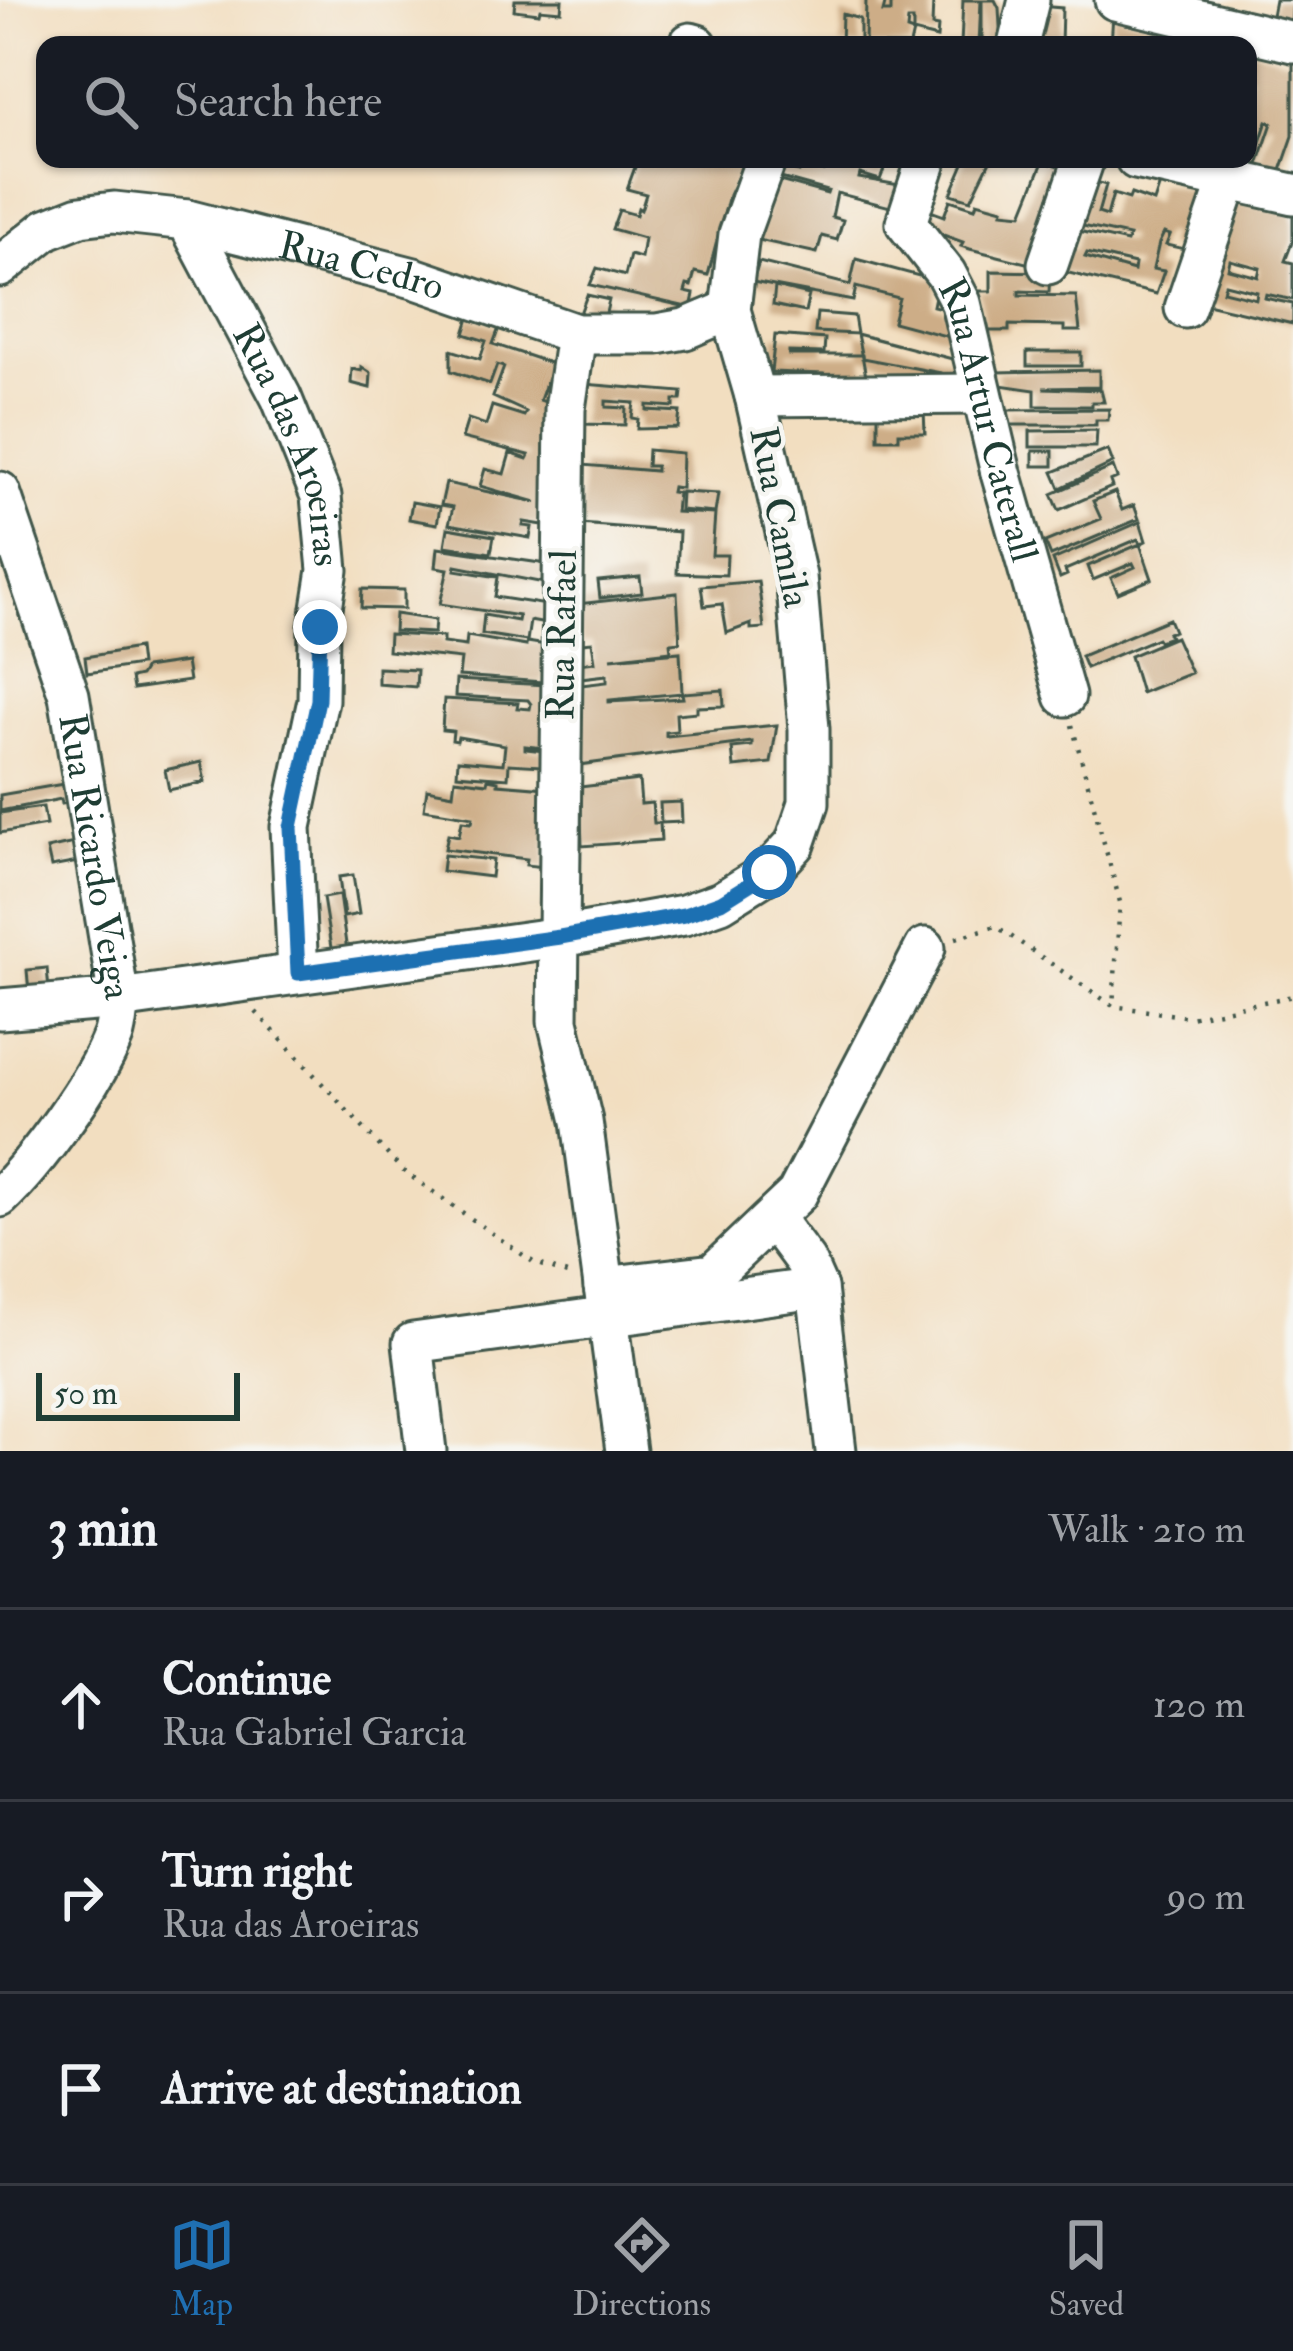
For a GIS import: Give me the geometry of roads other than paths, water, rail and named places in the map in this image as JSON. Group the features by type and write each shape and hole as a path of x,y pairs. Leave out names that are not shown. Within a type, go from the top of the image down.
{"street":[{"path":"1020,36 1029,0"},
{"path":"1115,0 1293,43"},
{"name":"Rua Camila","path":"560,937 684,915 721,902 769,872 795,844 809,803 809,729 796,576 755,395 730,310 739,234 763,168"},
{"name":"Rua Artur Caterall","path":"924,168 906,223 954,286 1030,584 1065,696"},
{"path":"1048,264 1081,168"},
{"path":"1178,168 1293,194"},
{"path":"1185,308 1229,179"},
{"name":"Rua Cedro","path":"0,267 47,230 80,216 114,212 187,220 414,278 576,334 658,334 685,329 730,310"},
{"name":"Rua das Aroeiras","path":"187,220 281,397 321,496 328,570 320,627 318,700 291,827 298,973"},
{"name":"Rua Rafael","path":"576,334 565,409 558,1021 582,1120 626,1451"},
{"path":"755,395 981,394"},
{"name":"Rua Ricardo Veiga","path":"0,492 69,694 119,999 114,1035 91,1075 35,1159 0,1197"},
{"path":"0,1009 119,999 560,937"},
{"path":"426,1451 413,1343 713,1274 797,1194 925,948"},
{"path":"773,1217 818,1288 836,1451"},
{"path":"666,1309 694,1276"},
{"path":"606,1302 666,1309 818,1288"}]}
